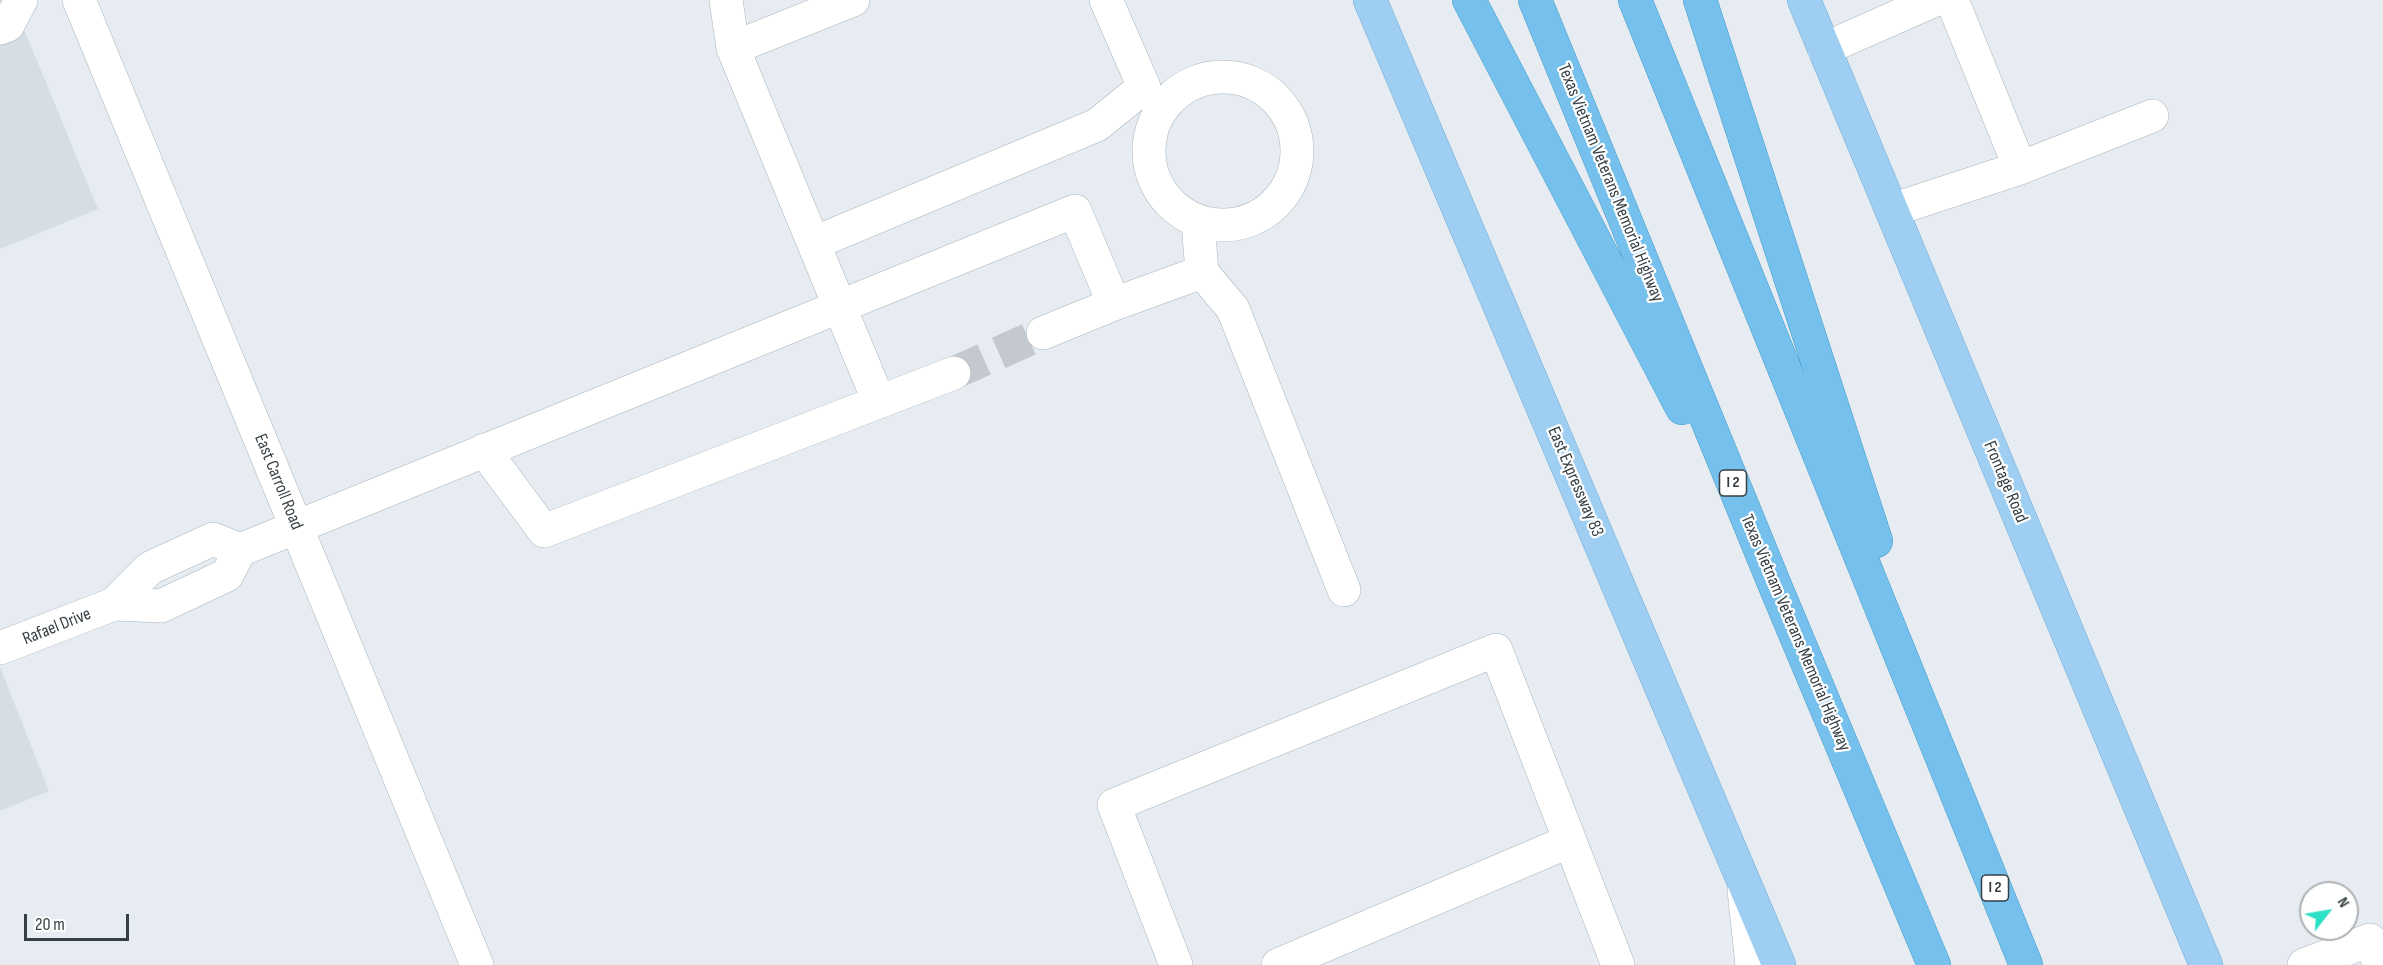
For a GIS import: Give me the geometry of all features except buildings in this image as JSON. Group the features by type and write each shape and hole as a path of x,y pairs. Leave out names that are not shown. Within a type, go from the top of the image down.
{"highway":[{"path":"1469,0 1776,588"},
{"name":"Texas Vietnam Veterans Memorial Highway","path":"1535,0 1776,588 1934,965"},
{"name":"I 2","path":"1635,0 2026,965"},
{"path":"1700,0 1964,810"}],"main road":[{"name":"East Expressway 83","path":"1370,0 1742,873 1779,965"},
{"name":"Frontage Road","path":"1804,0 2206,965"}],"street":[{"path":"0,28 8,25 21,0"},
{"name":"East Carroll Road","path":"79,0 477,965"},
{"path":"726,0 733,48 879,402"},
{"path":"814,243 1097,125 1155,96 1209,78 1233,77 1256,85 1276,99 1290,119 1297,143 1296,168 1286,191 1270,210 1248,222 1223,226 1198,222 1177,210 1161,192 1151,170 1149,145 1154,122 1155,96 1106,0"},
{"path":"1824,49 1935,0"},
{"path":"1952,0 2020,168"},
{"path":"733,48 842,2"},
{"path":"1892,210 2020,168 2152,116"},
{"path":"240,550 1075,211 1114,304"},
{"path":"1198,222 1202,272 1233,309 1344,590"},
{"path":"1042,333 1202,272"},
{"path":"484,450 543,531 954,374"},
{"name":"Rafael Drive","path":"0,648 114,604 161,606 227,575 240,550 213,539 189,549 150,568 114,604"},
{"path":"189,549 205,585"},
{"path":"1176,965 1114,806 1496,650 1618,965"},
{"path":"1284,964 1570,841"},
{"path":"1742,873 1752,965"},
{"path":"2304,965 2370,940 2380,965"}],"shaded area":[{"path":"0,0 12,0 98,209 0,249"},
{"path":"0,667 49,791 0,811"}],"tunnel":[{"path":"954,373 1043,333"}]}
